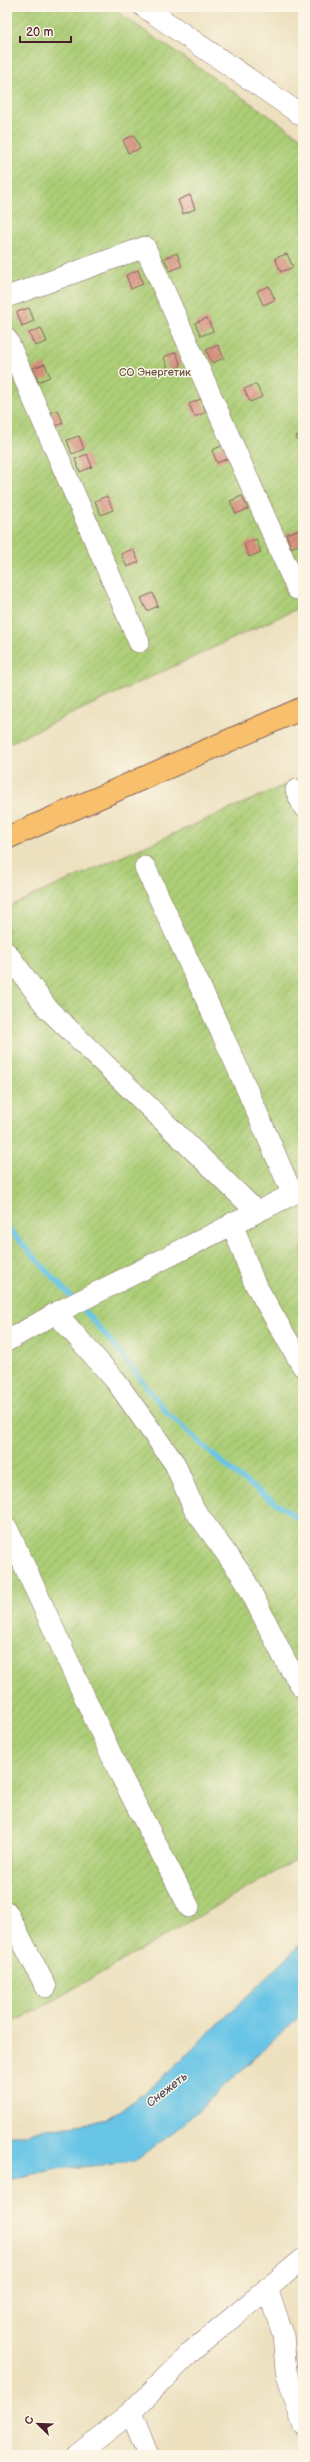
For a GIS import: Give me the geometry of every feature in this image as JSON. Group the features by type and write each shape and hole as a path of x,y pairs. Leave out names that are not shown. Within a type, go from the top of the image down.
{"main road":[{"path":"7,838 303,708"}],"street":[{"path":"144,7 303,116"},
{"path":"7,297 145,247 297,589"},
{"path":"7,339 139,642"},
{"path":"7,1341 56,1313 297,1191 235,1062 145,867"},
{"path":"7,952 48,1009 256,1211"},
{"path":"232,1223 254,1282 303,1367"},
{"path":"56,1313 116,1380 175,1464 194,1509 244,1578 286,1662 303,1688"},
{"path":"7,1528 121,1776 189,1907"},
{"path":"7,1912 46,1987"},
{"path":"77,2455 131,2412 192,2351 303,2259"},
{"path":"267,2288 283,2334 286,2371 303,2425"},
{"path":"131,2412 148,2455"}],"green space":[{"name":"СО Энергетик","path":"7,7 110,7 303,139 303,606 7,744"},
{"path":"303,777 303,1856 25,2017 7,2023 7,907"}],"water":[{"name":"Снежеть","path":"303,1942 303,2013 182,2125 134,2162 57,2169 7,2180 7,2135 27,2135 42,2130 90,2123 106,2119 134,2101 171,2070"}],"building":[{"path":"134,135 140,149 128,153 123,140"},
{"path":"190,195 195,209 183,214 178,200"},
{"path":"177,253 182,266 170,271 164,258"},
{"path":"287,254 293,267 281,272 275,258"},
{"path":"138,270 143,284 131,289 126,275"},
{"path":"269,286 275,300 263,305 257,291"},
{"path":"29,308 34,321 22,326 17,312"},
{"path":"207,318 213,331 201,336 195,323"},
{"path":"41,328 47,342 35,346 29,333"},
{"path":"218,345 224,358 212,363 206,350"},
{"path":"176,352 181,366 169,371 164,357"},
{"path":"45,364 50,377 38,382 33,368"},
{"path":"256,384 262,397 250,402 244,389"},
{"path":"201,399 206,412 195,417 189,404"},
{"path":"58,410 63,423 52,428 46,415"},
{"path":"303,433 303,449 301,449 296,436"},
{"path":"79,436 84,449 72,454 67,440"},
{"path":"224,445 229,458 217,463 212,450"},
{"path":"87,454 92,467 80,472 75,459"},
{"path":"107,496 113,510 101,515 95,501"},
{"path":"242,496 248,509 236,514 230,501"},
{"path":"298,530 303,543 291,548 286,534"},
{"path":"256,539 261,552 249,557 244,544"},
{"path":"133,549 139,562 127,567 121,554"},
{"path":"153,593 158,606 147,611 141,598"}],"waterway":[{"path":"7,1227 74,1300"},
{"path":"81,1307 110,1340 168,1414 240,1478 303,1522"}]}
